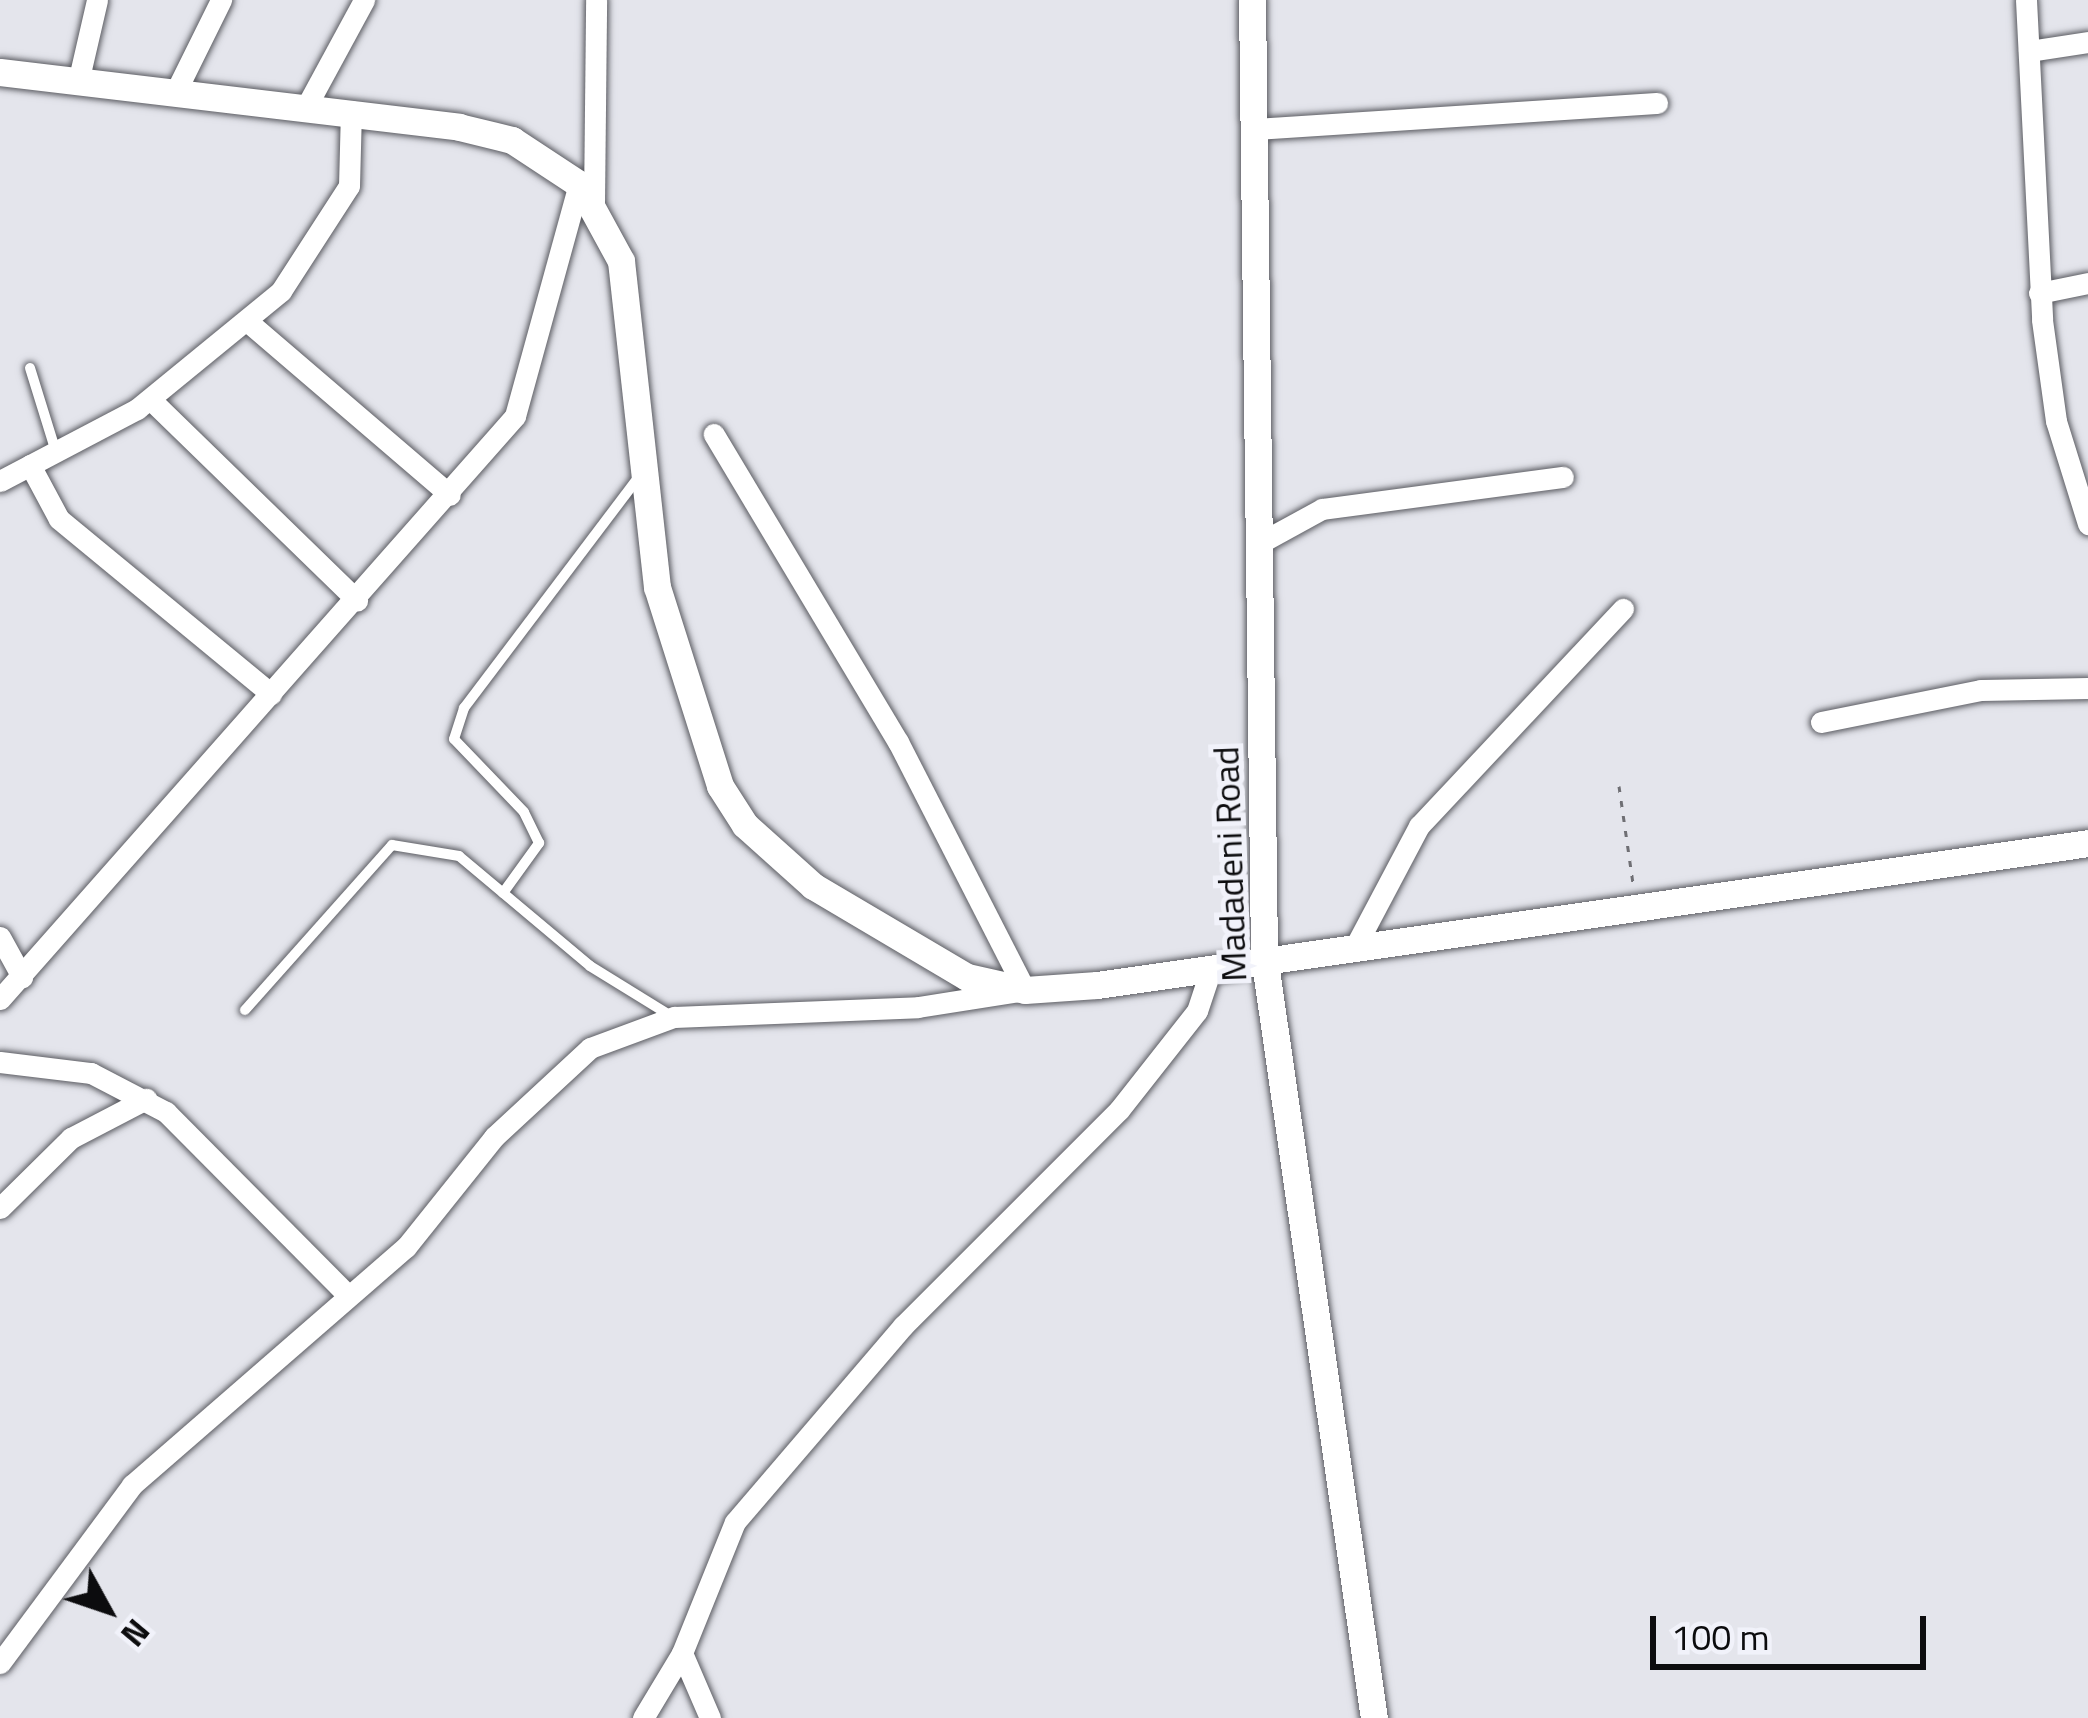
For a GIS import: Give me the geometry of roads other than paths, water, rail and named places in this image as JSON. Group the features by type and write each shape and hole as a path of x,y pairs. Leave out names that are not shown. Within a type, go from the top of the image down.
{"street":[{"path":"79,78 97,0"},
{"path":"176,91 221,0"},
{"path":"306,107 364,0"},
{"path":"0,999 450,495 514,416 586,194 596,0"},
{"name":"Madadeni Road","path":"1252,0 1264,956 1374,1718"},
{"path":"2026,0 2039,293 2056,421 2088,524"},
{"path":"2029,51 2088,42"},
{"path":"0,72 351,111 512,140 586,194 621,261 670,638 720,787 745,825 813,886 967,977 1025,989"},
{"path":"1254,129 1657,103"},
{"path":"0,481 150,399 247,321 340,208 351,111"},
{"path":"2039,293 2088,283"},
{"path":"247,321 450,495"},
{"path":"150,399 357,600"},
{"path":"714,434 898,742 1025,989"},
{"path":"30,466 59,519 271,694"},
{"path":"1258,544 1322,509 1563,477"},
{"path":"1356,945 1419,826 1623,609"},
{"path":"1821,722 1981,690 2088,688"},
{"path":"0,1663 132,1486 429,1224 551,1076 590,1048 674,1017 918,1007 2088,843"},
{"path":"0,937 22,977"},
{"path":"643,1718 682,1653 718,1549 762,1486 903,1326 1119,1110 1198,1011 1212,966"},
{"path":"0,1062 91,1073 146,1099 347,1294"},
{"path":"0,1208 71,1138 146,1099"},
{"path":"682,1653 710,1718"}],"lane":[{"path":"30,368 56,452"},
{"path":"503,893 539,843 524,812 454,739 464,708 646,468"},
{"path":"245,1010 392,845 459,856 590,966 674,1017"}]}
